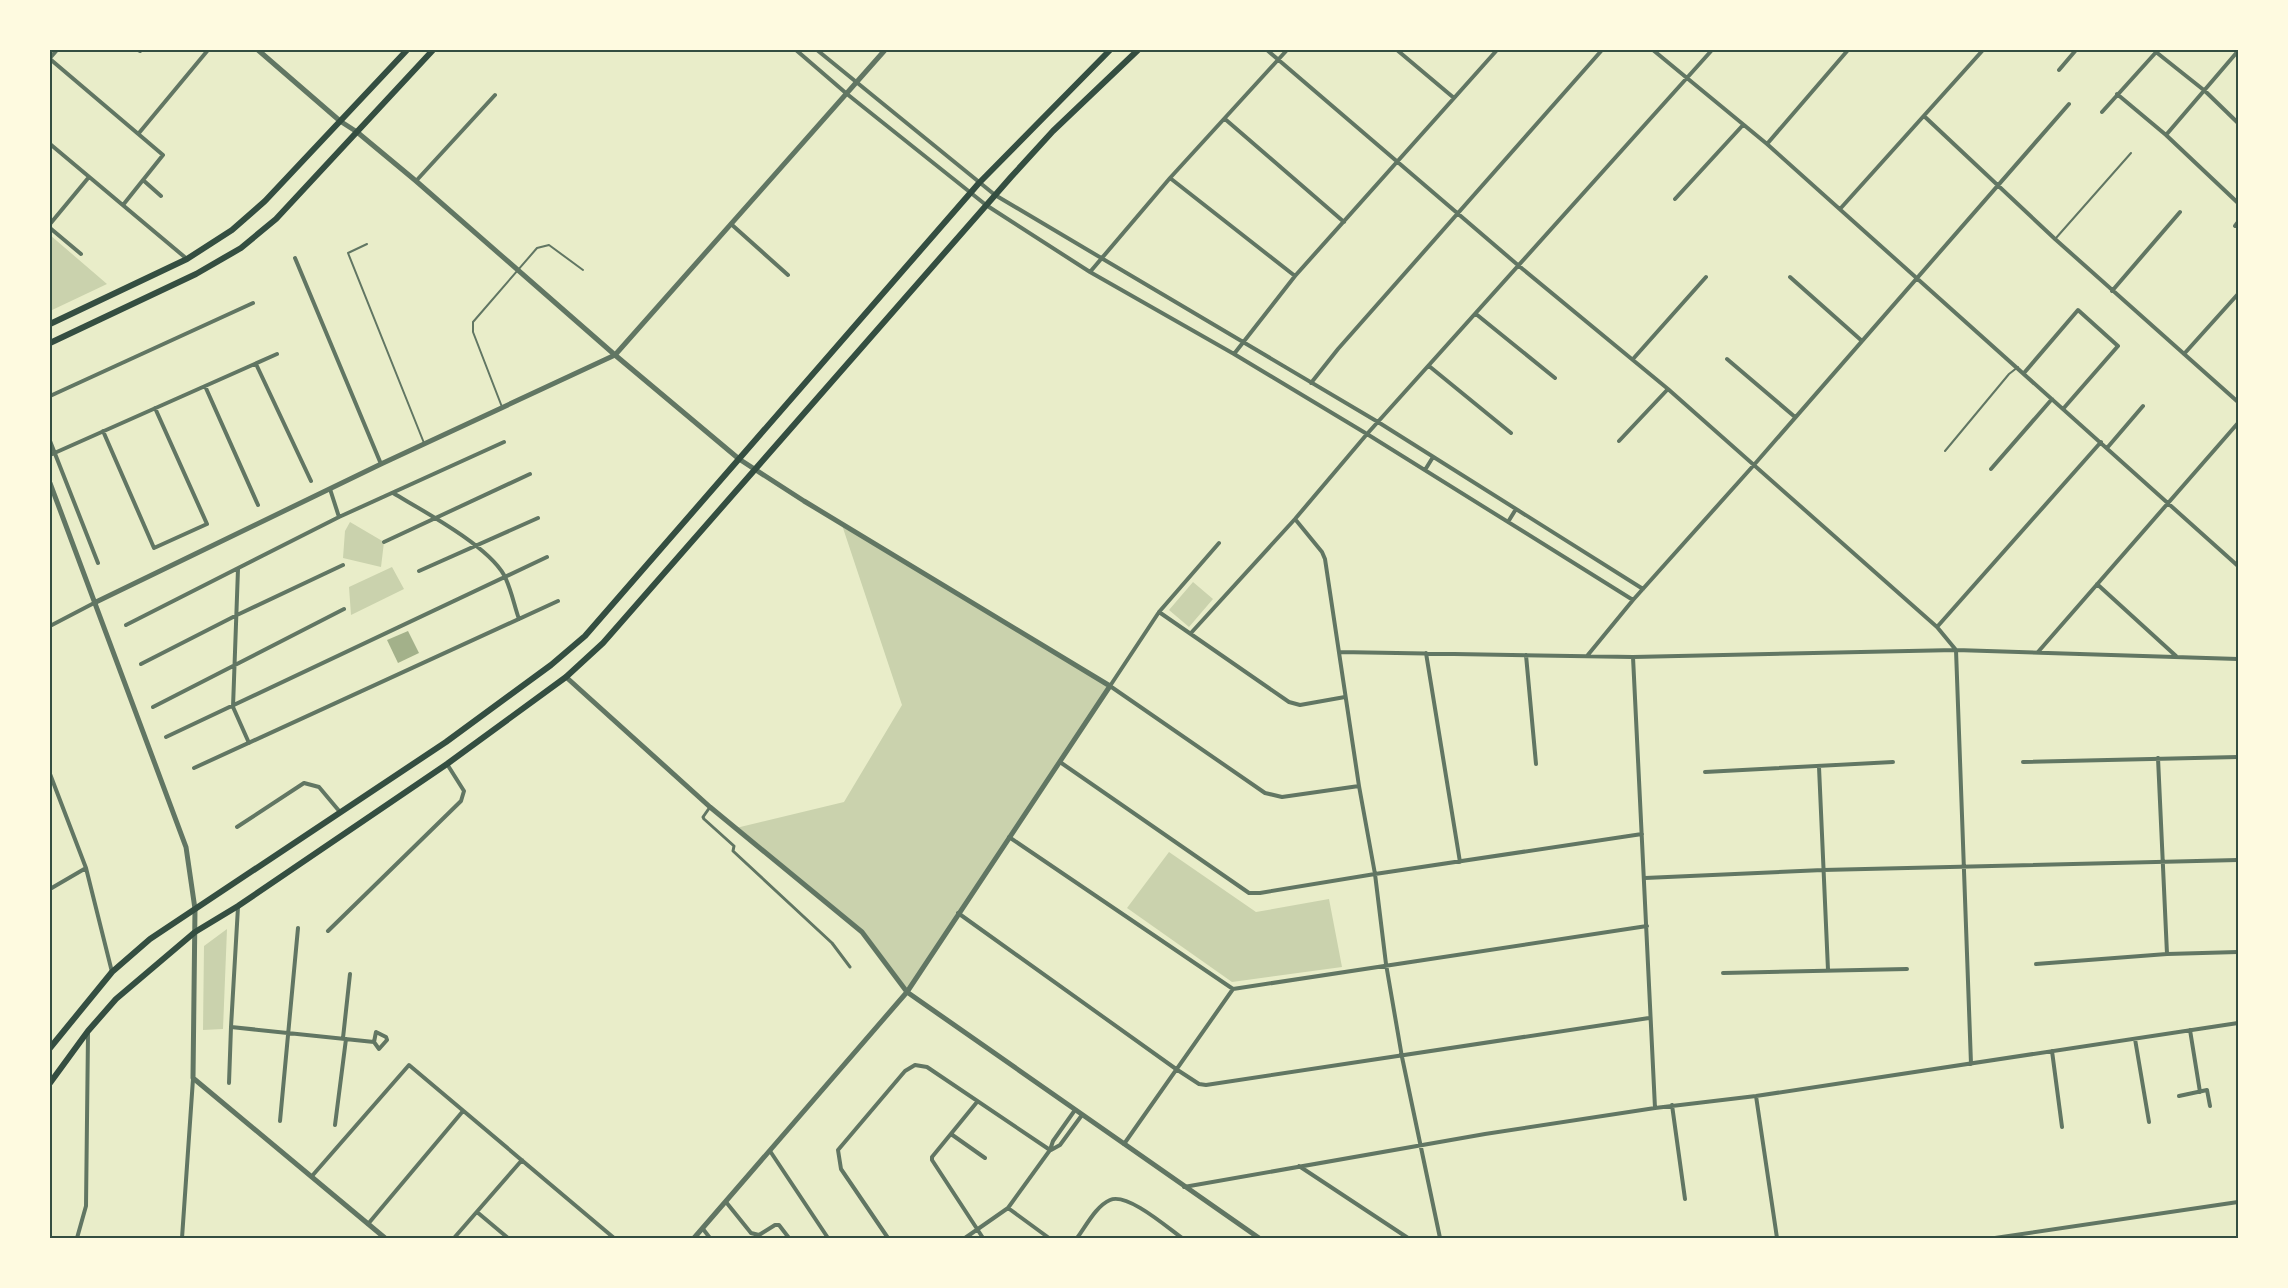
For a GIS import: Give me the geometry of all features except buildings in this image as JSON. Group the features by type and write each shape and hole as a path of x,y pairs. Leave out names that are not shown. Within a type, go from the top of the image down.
{"main road":[{"path":"50,324 187,259 232,230 265,201 407,50"},
{"path":"50,343 196,274 241,248 276,219 432,50"},
{"path":"50,1048 112,972 150,939 446,742 568,651 620,598 979,183 1110,50"},
{"path":"50,1083 88,1031 116,999 195,932 238,906 447,764 566,677 603,643 995,195 1053,131 1138,50"}],"street":[{"path":"57,50 50,58 164,155 123,205"},
{"path":"139,133 208,50"},
{"path":"258,50 340,121 357,132 416,181 615,355 755,471 1110,686 1265,793 1282,796 1359,786"},
{"path":"796,50 847,94 986,205 1090,272 1234,354 1367,434 1633,600"},
{"path":"817,50 995,195 1378,422 1643,589"},
{"path":"50,626 381,464 615,355 885,50"},
{"path":"1266,50 1519,266 1668,389 1937,627 1956,650 1971,1064"},
{"path":"1090,272 1170,178 1287,50"},
{"path":"1397,50 1454,98"},
{"path":"1234,354 1295,276 1497,50"},
{"path":"1311,383 1338,349 1602,50"},
{"path":"1653,50 1767,144 2238,566"},
{"path":"1191,633 1712,50"},
{"path":"1767,144 1847,50"},
{"path":"1840,209 1983,50"},
{"path":"2059,70 2076,50"},
{"path":"2102,112 2157,51 2205,91 2238,123"},
{"path":"2166,135 2238,51"},
{"path":"416,181 495,94"},
{"path":"2117,94 2166,135 2238,203"},
{"path":"1586,656 2069,104"},
{"path":"1924,116 2112,291 2238,402"},
{"path":"1225,119 1344,223"},
{"path":"1675,199 1743,125"},
{"path":"50,144 187,259"},
{"path":"81,254 50,226 89,177"},
{"path":"1170,178 1295,276"},
{"path":"143,180 161,196"},
{"path":"2112,291 2180,212"},
{"path":"2235,226 2238,222"},
{"path":"731,224 788,275"},
{"path":"295,258 381,464"},
{"path":"1633,359 1706,277"},
{"path":"1790,277 1862,341"},
{"path":"2184,354 2238,294"},
{"path":"50,396 253,303"},
{"path":"2024,373 2078,310 2118,346 2063,409"},
{"path":"1476,314 1555,378"},
{"path":"50,455 277,354"},
{"path":"1727,359 1795,417"},
{"path":"256,363 311,481"},
{"path":"1429,366 1511,433"},
{"path":"205,386 258,505"},
{"path":"1619,441 1668,389"},
{"path":"1991,469 2052,399"},
{"path":"2107,448 2143,406"},
{"path":"103,431 154,548 207,524 155,408"},
{"path":"2038,652 2238,423"},
{"path":"50,441 98,563"},
{"path":"126,625 339,517 504,442"},
{"path":"1937,627 2101,442"},
{"path":"1425,470 1433,457"},
{"path":"384,542 530,474"},
{"path":"50,483 186,846 195,909 195,932 193,1078 182,1239"},
{"path":"330,489 339,517"},
{"path":"392,493 436,519 493,561 505,576 519,619"},
{"path":"1508,522 1516,509"},
{"path":"419,571 538,518"},
{"path":"1295,519 1325,559 1359,786 1375,874 1386,964 1402,1057 1440,1239"},
{"path":"694,1239 907,992 1159,612 1219,543"},
{"path":"166,737 547,557"},
{"path":"141,664 343,565"},
{"path":"238,569 233,706 249,743"},
{"path":"2097,584 2176,656"},
{"path":"194,768 558,601"},
{"path":"153,707 344,609"},
{"path":"1159,612 1289,702 1300,705 1345,697"},
{"path":"1339,652 1633,657 1956,650 2238,659"},
{"path":"1426,653 1460,862"},
{"path":"1526,655 1536,764"},
{"path":"1633,657 1654,1108"},
{"path":"566,677 710,807 862,932 907,992 1259,1239"},
{"path":"2023,762 2238,757"},
{"path":"2158,758 2167,954"},
{"path":"1060,762 1249,893 1642,834"},
{"path":"1705,772 1893,762"},
{"path":"328,931 461,801 464,790 447,764"},
{"path":"1819,767 1828,970"},
{"path":"50,776 86,868 112,972"},
{"path":"237,826 304,783 319,787 340,813"},
{"path":"710,807 704,819 734,846 732,850 734,852 832,943 850,967"},
{"path":"1009,836 1233,989 1647,926"},
{"path":"1645,878 1823,870 2238,861"},
{"path":"50,889 86,868"},
{"path":"229,1083 238,906"},
{"path":"958,913 1199,1084 1206,1085 1402,1057 1649,1018"},
{"path":"280,1121 298,928"},
{"path":"2036,964 2167,954 2238,952"},
{"path":"1723,973 1907,969"},
{"path":"335,1125 350,974"},
{"path":"1123,1144 1233,989"},
{"path":"1184,1187 1298,1166 1672,1105 1756,1096 2238,1023"},
{"path":"231,1027 374,1042 379,1049 387,1040 386,1037 376,1032 374,1042"},
{"path":"2190,1030 2200,1092"},
{"path":"77,1239 86,1206 88,1031"},
{"path":"2135,1039 2149,1122"},
{"path":"2052,1051 2062,1127"},
{"path":"312,1176 409,1065 614,1239"},
{"path":"888,1239 841,1168 838,1150 905,1071 915,1065 927,1067 1050,1150"},
{"path":"193,1078 385,1239"},
{"path":"2179,1096 2207,1090 2210,1106"},
{"path":"1756,1096 1777,1239"},
{"path":"977,1102 932,1157 932,1160 983,1239"},
{"path":"1672,1105 1684,1199"},
{"path":"965,1239 1008,1208 1050,1150 1053,1141 1075,1110"},
{"path":"368,1224 463,1111"},
{"path":"1050,1150 1060,1145 1082,1115"},
{"path":"951,1134 985,1158"},
{"path":"770,1151 828,1239"},
{"path":"454,1239 522,1160"},
{"path":"1298,1166 1408,1239"},
{"path":"1077,1239 1101,1206 1108,1200 1118,1198 1129,1201 1182,1239"},
{"path":"726,1202 751,1233 759,1235 779,1225 789,1239"},
{"path":"1995,1239 2238,1202"},
{"path":"1008,1208 1049,1239"},
{"path":"477,1212 508,1239"},
{"path":"703,1229 710,1239"}],"lane":[{"path":"2055,239 2131,153"},
{"path":"367,244 348,253 425,445"},
{"path":"502,408 472,327 473,322 537,248 549,245 583,270"},
{"path":"1946,451 2009,374 2018,368"}],"shaded area":[{"path":"50,235 107,284 50,311"},
{"path":"350,522 384,542 381,567 343,558 345,531"},
{"path":"842,525 1110,686 907,992 862,932 736,828 844,802 902,705"},
{"path":"392,567 404,589 351,615 349,587"},
{"path":"1193,582 1213,599 1189,627 1169,610"},
{"path":"408,631 419,653 398,663 387,640"},
{"path":"1169,852 1256,912 1329,899 1342,967 1232,982 1127,908"},
{"path":"227,929 223,1029 203,1030 204,946"}]}
